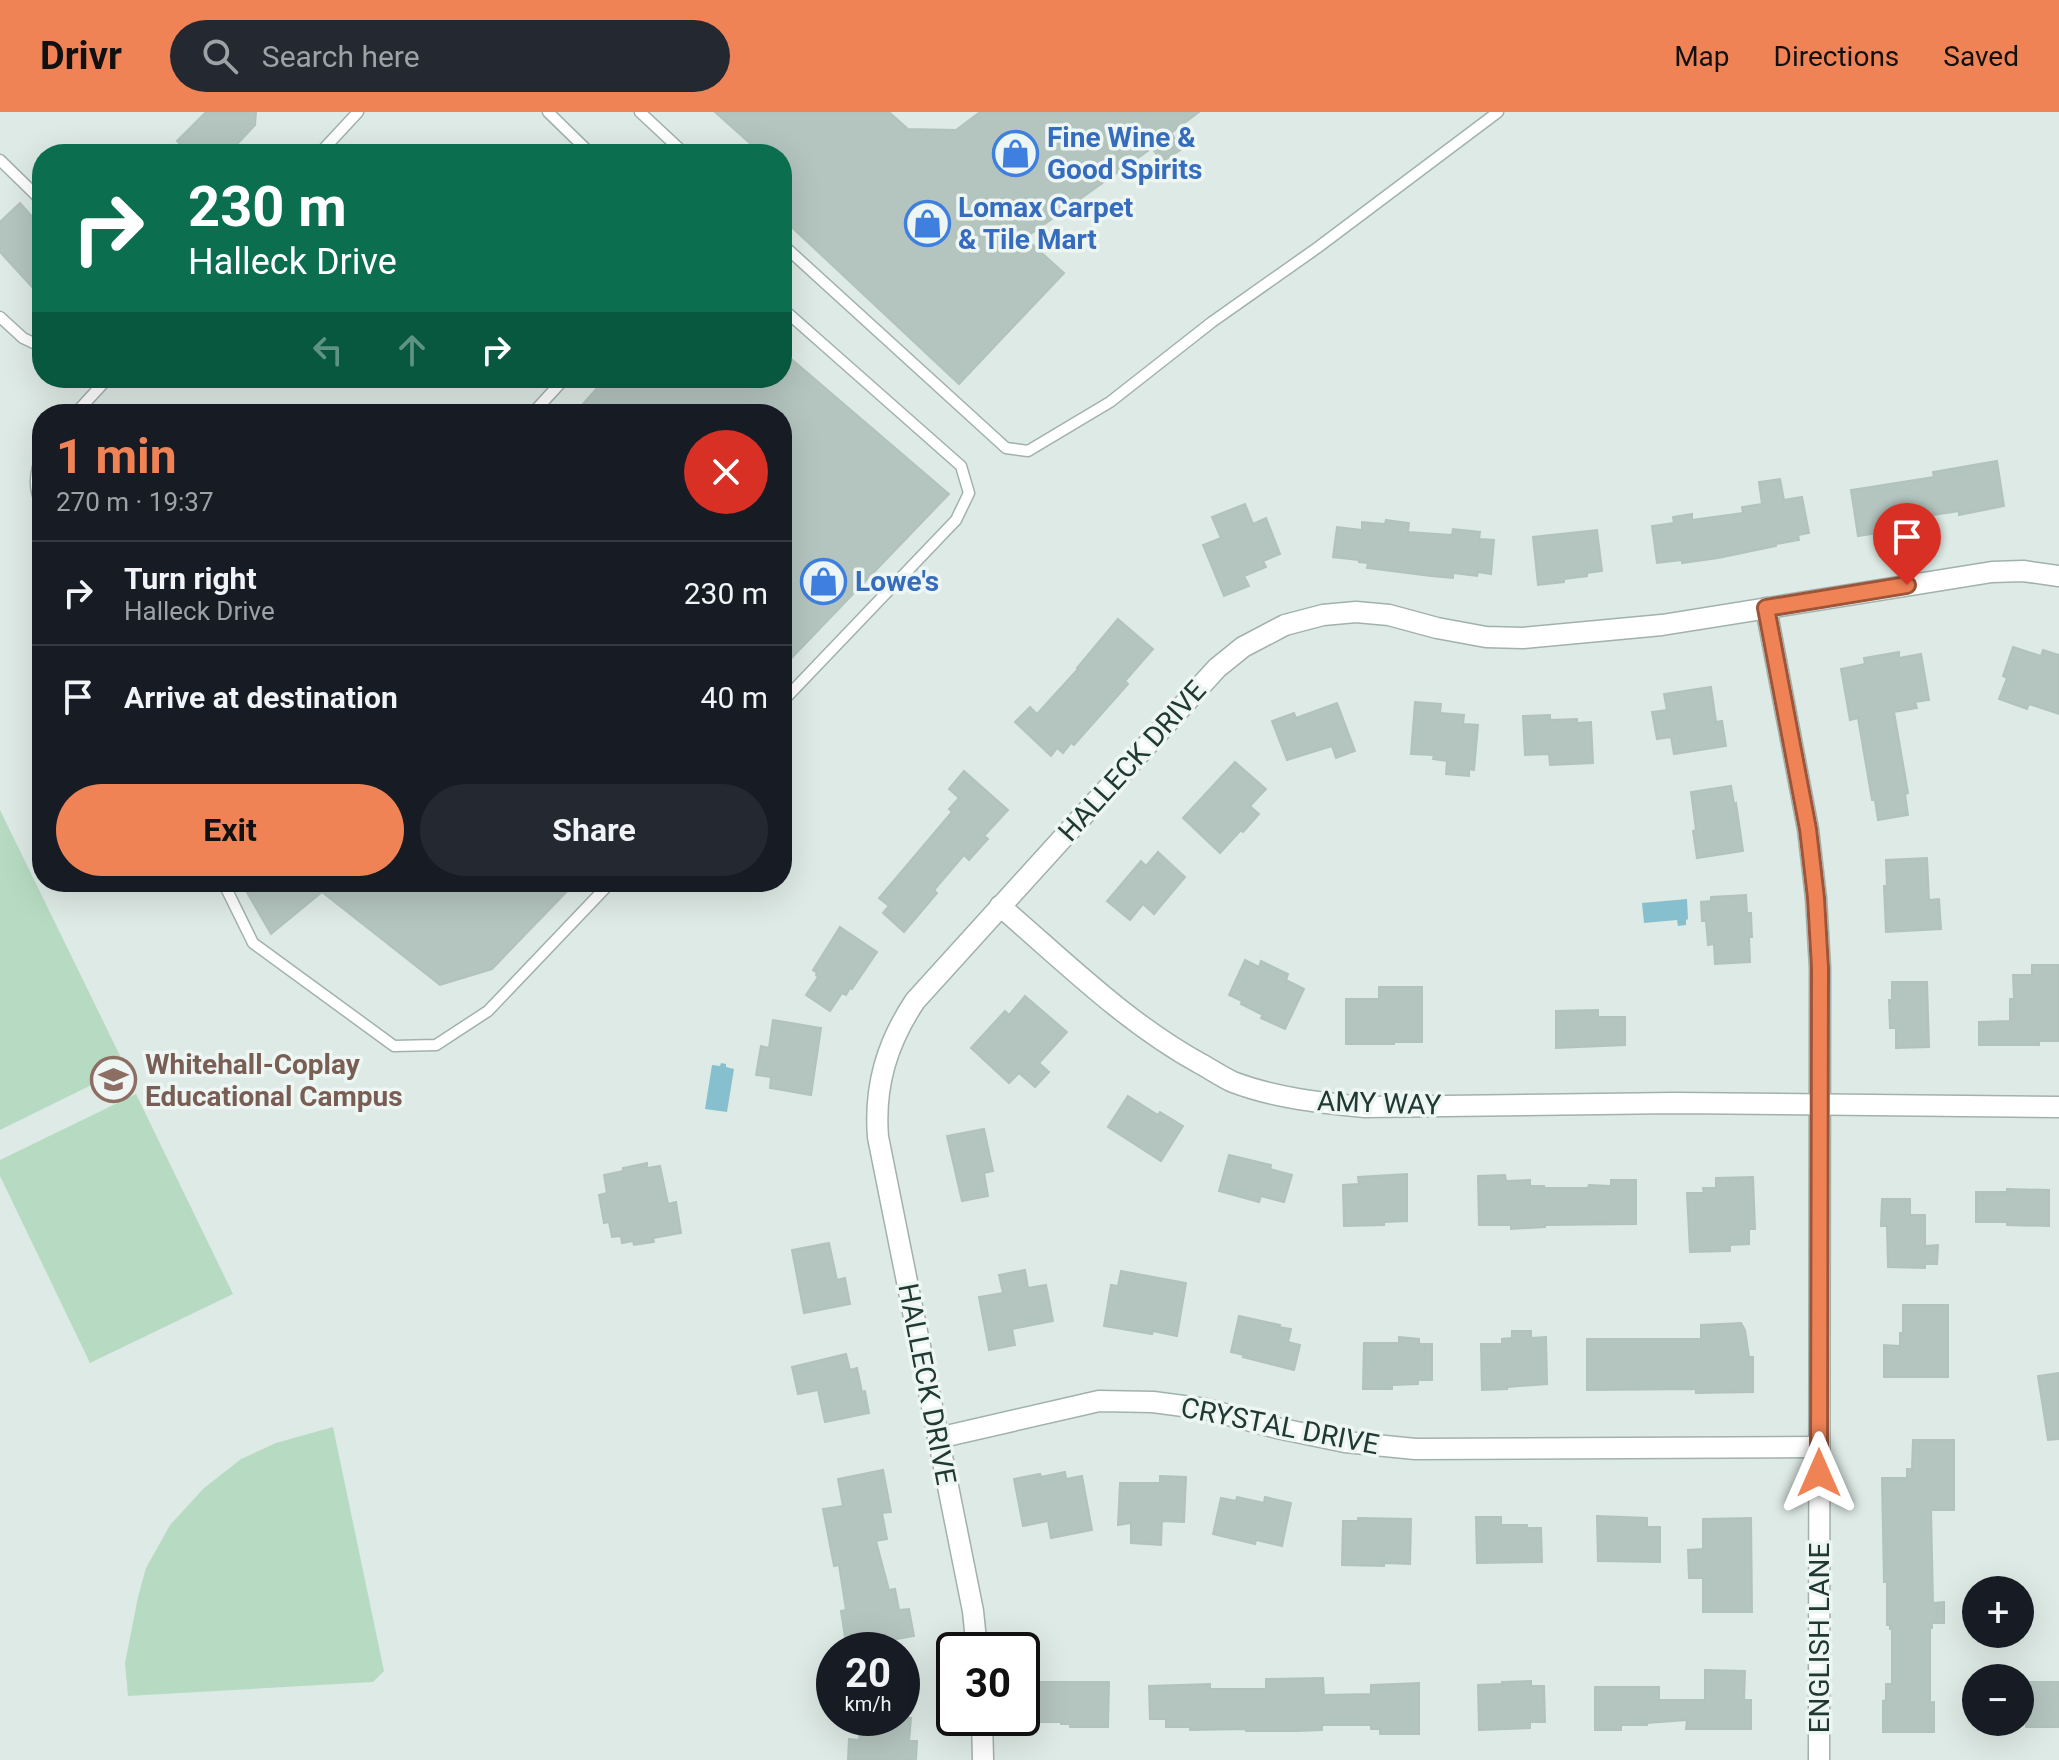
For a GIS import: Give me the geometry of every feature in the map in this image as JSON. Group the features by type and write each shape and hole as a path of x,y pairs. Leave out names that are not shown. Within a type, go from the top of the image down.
{"street":[{"name":"HALLECK DRIVE","path":"975,1632 878,1137 879,1084 887,1053 900,1023 915,1001 1217,668 1243,647 1285,625 1323,615 1356,612 1389,615 1486,637 1523,638 1662,625 1992,572 2023,571 2059,576"},
{"name":"ENGLISH LANE","path":"1766,608 1808,829 1820,968 1819,1760"},
{"name":"AMY WAY","path":"1000,906 1134,1021 1181,1053 1231,1081 1260,1090 1319,1103 1365,1107 1675,1103 1820,1105"},
{"path":"1820,1105 2059,1107"},
{"name":"CRYSTAL DRIVE","path":"938,1438 1099,1401 1153,1402 1206,1409 1345,1442 1415,1449 1819,1447"},
{"path":"982,1736 983,1760"}],"lane":[{"path":"328,144 358,112"},
{"path":"548,112 581,144"},
{"path":"640,112 674,144"},
{"path":"792,253 1006,448 1028,451 1110,402 1212,322 1317,248 1498,112"},
{"path":"1,163 32,192"},
{"path":"0,317 32,342"},
{"path":"792,317 961,466 969,493 956,520 792,692"},
{"path":"84,404 99,388"},
{"path":"541,404 556,388"},
{"path":"228,892 253,943 394,1046 436,1045 488,1011 601,892"}],"green space":[{"path":"0,810 32,876 32,892 40,892 126,1068 0,1130"},
{"path":"136,1094 233,1294 90,1363 0,1176 0,1160"},
{"path":"333,1427 384,1671 373,1682 128,1696 125,1663 138,1597 146,1568 170,1525 204,1488 241,1459 276,1443"}],"water":[{"path":"1687,899 1686,925 1678,926 1677,920 1644,923 1642,903"},
{"path":"721,1063 734,1069 727,1112 705,1109 712,1065 720,1066"}],"building":[{"path":"206,112 256,112 255,125 237,144 180,144 177,141"},
{"path":"715,112 889,112 908,129 956,130 980,112 1199,112 1171,133 1182,149 1162,162 1152,148 1025,238 1064,273 959,384 792,227 792,144 751,144"},
{"path":"20,203 32,217 32,287 0,252 0,222"},
{"name":"Lowe's","path":"792,360 949,494 792,658 792,404 583,404 597,388 792,388"},
{"path":"1997,461 2004,506 1959,515 1959,511 1920,517 1921,523 1902,526 1903,529 1858,536 1851,490 1934,477 1933,472"},
{"path":"1780,479 1784,500 1802,497 1809,533 1798,535 1799,540 1718,558 1657,563 1652,526 1674,523 1673,517 1692,514 1692,520 1743,513 1742,507 1762,504 1759,482"},
{"path":"1245,504 1253,524 1266,518 1280,554 1263,561 1266,567 1244,576 1249,586 1224,596 1203,545 1221,538 1212,517"},
{"path":"1386,520 1409,523 1408,532 1452,535 1453,529 1480,532 1479,539 1494,540 1491,574 1453,573 1453,578 1431,576 1367,568 1368,563 1359,560 1333,557 1337,527 1362,530 1362,522 1385,524"},
{"path":"1597,530 1602,571 1564,579 1564,582 1538,585 1533,537"},
{"path":"1118,619 1153,649 1125,681 1128,684 1074,745 1071,743 1063,753 1057,748 1051,756 1015,722 1030,707 1037,714"},
{"path":"2013,647 2041,656 2043,650 2059,655 2059,714 2029,704 2027,709 1999,699"},
{"path":"1899,652 1899,658 1921,654 1929,700 1915,702 1917,708 1894,712 1908,793 1905,794 1908,815 1878,820 1858,718 1850,720 1841,669 1865,664 1864,658"},
{"path":"1711,687 1716,722 1722,721 1726,746 1674,754 1671,737 1657,739 1652,712 1667,710 1664,694"},
{"path":"1415,702 1441,704 1440,713 1464,715 1463,724 1478,725 1474,770 1469,769 1469,776 1446,774 1447,761 1433,759 1434,755 1411,754"},
{"path":"1337,703 1355,751 1336,758 1332,746 1287,760 1272,721 1294,713 1296,718"},
{"path":"1550,715 1550,720 1591,722 1593,763 1550,765 1549,754 1525,755 1523,716"},
{"path":"1235,762 1266,789 1250,806 1259,814 1220,853 1183,818"},
{"path":"964,771 1008,810 984,836 988,839 969,860 964,855 934,890 937,893 904,932 883,913 889,906 879,898 952,812 949,809 959,798 949,789"},
{"path":"1731,786 1743,851 1697,858 1691,792"},
{"path":"1158,852 1185,877 1154,914 1143,904 1130,920 1107,901 1141,861 1146,866"},
{"path":"1927,858 1929,900 1939,899 1941,929 1886,932 1886,860"},
{"path":"247,892 322,892 271,934"},
{"path":"322,892 566,892 492,969 440,985"},
{"path":"1746,895 1747,913 1751,913 1750,962 1715,964 1714,944 1708,945 1701,902 1711,901 1711,897"},
{"path":"840,927 877,952 852,989 846,995 842,993 830,1011 806,995 818,977 813,970"},
{"path":"1245,960 1259,967 1261,961 1288,974 1286,980 1304,989 1285,1029 1261,1018 1263,1015 1229,995"},
{"path":"2032,965 2059,965 2059,1041 2039,1041 2039,1045 1979,1045 1979,1022 2010,1021 2010,999 2014,999 2013,975 2032,975"},
{"path":"1892,982 1927,982 1929,1047 1896,1048 1896,1028 1890,1028"},
{"path":"1379,987 1422,987 1422,1042 1346,1044 1346,999 1379,999"},
{"path":"1025,996 1067,1032 1039,1063 1049,1072 1035,1087 1019,1073 1009,1083 971,1048 1005,1011 1009,1015"},
{"path":"1598,1010 1598,1017 1625,1017 1625,1045 1556,1048 1556,1011"},
{"path":"773,1020 821,1028 811,1095 770,1088 771,1077 756,1075 761,1046 769,1048"},
{"path":"1128,1096 1183,1126 1161,1161 1108,1127"},
{"path":"984,1129 993,1171 984,1173 988,1196 962,1201 947,1136"},
{"path":"1229,1155 1271,1165 1270,1169 1292,1175 1284,1202 1261,1196 1259,1202 1219,1191"},
{"path":"647,1163 647,1168 660,1166 668,1204 676,1202 681,1233 653,1238 654,1242 622,1243 621,1236 612,1237 609,1222 604,1223 599,1195 607,1193 604,1175"},
{"path":"1407,1174 1407,1221 1344,1226 1343,1185 1359,1184 1358,1177"},
{"path":"1505,1175 1506,1181 1530,1180 1530,1186 1544,1188 1611,1186 1611,1180 1636,1180 1636,1224 1545,1225 1511,1229 1511,1225 1479,1225 1478,1176"},
{"path":"1753,1177 1755,1229 1749,1229 1749,1244 1730,1245 1730,1251 1690,1252 1687,1193 1704,1193 1703,1188 1716,1188 1716,1178"},
{"path":"2007,1189 2049,1190 2049,1226 1976,1222 1976,1192 2007,1192"},
{"path":"1882,1199 1910,1199 1910,1215 1925,1215 1925,1246 1938,1245 1937,1264 1925,1264 1925,1268 1888,1267 1887,1226 1881,1226"},
{"path":"829,1243 837,1280 845,1278 850,1304 804,1313 792,1250"},
{"path":"1025,1270 1028,1288 1046,1285 1053,1321 1012,1329 1015,1345 989,1350 979,1297 1003,1293 999,1275"},
{"path":"1121,1271 1186,1283 1177,1336 1104,1326 1111,1285 1118,1286"},
{"path":"1903,1305 1948,1305 1948,1377 1884,1377 1884,1345 1900,1346"},
{"path":"1239,1316 1291,1329 1288,1342 1300,1345 1294,1370 1231,1352"},
{"path":"1741,1323 1749,1357 1753,1357 1753,1392 1587,1390 1587,1339 1701,1339 1701,1325"},
{"path":"1512,1331 1531,1331 1531,1338 1546,1337 1547,1384 1482,1390 1481,1344 1502,1344 1502,1339 1512,1338"},
{"path":"1399,1337 1419,1339 1419,1344 1432,1344 1432,1380 1392,1385 1392,1389 1363,1389 1364,1343 1399,1343"},
{"path":"846,1354 850,1370 857,1368 869,1413 825,1422 818,1390 798,1394 792,1367"},
{"path":"2059,1373 2059,1439 2048,1440 2038,1376"},
{"path":"1913,1440 1954,1440 1954,1510 1931,1510 1933,1603 1944,1602 1944,1623 1932,1623 1930,1628 1930,1703 1934,1702 1934,1732 1883,1732 1886,1684 1892,1684 1892,1629 1887,1625 1887,1582 1884,1582 1882,1478 1907,1478 1907,1469 1912,1469"},
{"path":"883,1470 891,1512 882,1513 887,1539 876,1541 889,1590 895,1589 899,1610 909,1609 913,1632 844,1632 841,1611 846,1610 839,1565 834,1566 823,1509 843,1506 838,1479"},
{"path":"1065,1472 1066,1479 1082,1476 1092,1530 1051,1538 1048,1521 1023,1526 1014,1479"},
{"path":"1160,1476 1186,1477 1184,1522 1162,1521 1161,1545 1131,1543 1131,1523 1118,1525 1120,1483 1160,1483"},
{"path":"1237,1497 1264,1503 1265,1497 1291,1503 1282,1546 1256,1540 1255,1544 1213,1534 1221,1498 1236,1501"},
{"path":"1597,1516 1647,1518 1647,1527 1660,1527 1660,1562 1598,1561"},
{"path":"1476,1517 1501,1517 1501,1525 1541,1528 1542,1562 1477,1563"},
{"path":"1358,1518 1411,1519 1410,1564 1342,1565 1343,1521 1358,1521"},
{"path":"1751,1518 1752,1612 1703,1612 1703,1578 1689,1578 1688,1550 1703,1549 1703,1519"},
{"path":"1705,1670 1745,1671 1744,1700 1751,1700 1751,1729 1686,1729 1687,1720 1621,1725 1621,1730 1595,1730 1595,1687 1659,1687 1659,1700 1705,1700"},
{"path":"1323,1678 1324,1695 1371,1694 1371,1685 1419,1683 1419,1734 1380,1734 1380,1729 1371,1729 1371,1725 1322,1725 1322,1730 1296,1731 1190,1730 1190,1727 1166,1727 1166,1719 1150,1719 1149,1686 1210,1684 1210,1689 1266,1689 1266,1679"},
{"path":"1531,1681 1531,1686 1544,1686 1545,1722 1530,1722 1530,1728 1479,1730 1478,1685"},
{"path":"1040,1682 1109,1682 1108,1727 1070,1727 1070,1724 1040,1722"},
{"path":"2034,1682 2059,1682 2059,1727 2034,1727"},
{"path":"859,1736 909,1736 909,1741 917,1741 916,1760 848,1760 849,1739 859,1740"}],"place":[{"name":"Fine Wine & Good Spirits","path":"1016,153"},
{"name":"Lomax Carpet & Tile Mart","path":"927,223"},
{"name":"Lowe's","path":"824,581"},
{"name":"Whitehall-Coplay Educational Campus","path":"114,1080"}],"route":[{"path":"1819,1473 1820,968 1816,898 1808,829 1766,608 1907,585"}]}
